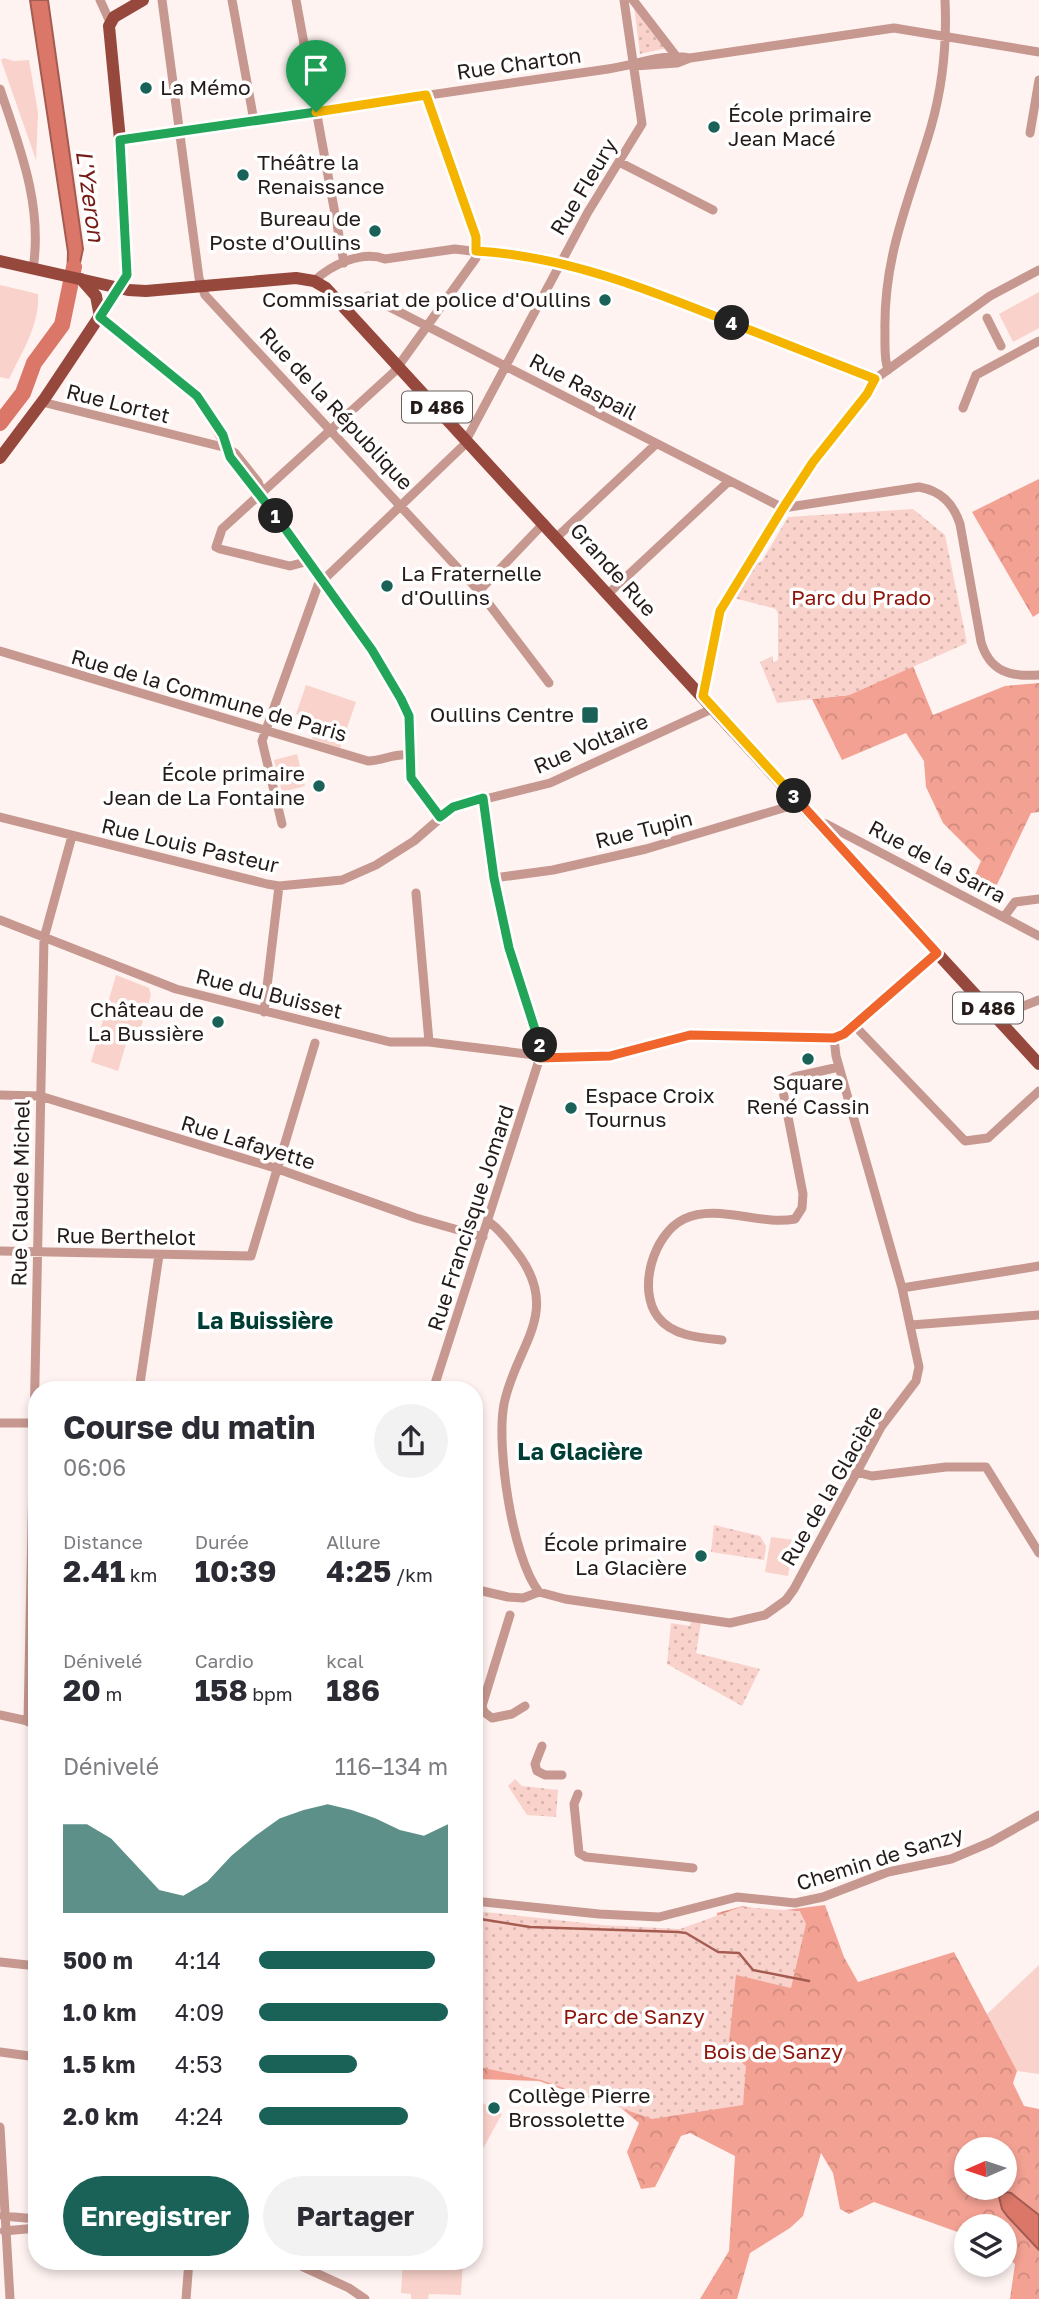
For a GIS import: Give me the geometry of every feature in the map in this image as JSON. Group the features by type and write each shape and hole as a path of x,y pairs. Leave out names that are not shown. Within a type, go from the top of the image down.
{"main road":[{"path":"0,458 121,288 128,266 109,26 143,0"},
{"path":"0,261 81,279 97,289 146,291 296,278 314,281"},
{"name":"Grande Rue","path":"314,281 326,288 399,365 1039,1064"},
{"path":"97,289 100,317"}],"street":[{"path":"100,0 109,26"},
{"name":"Rue de la République","path":"162,0 202,286 208,299 479,591 549,683"},
{"path":"232,0 254,121"},
{"path":"296,0 344,263"},
{"name":"Rue Fleury","path":"265,732 314,593 323,581 457,453 560,262 642,124 624,0"},
{"path":"633,0 676,55"},
{"path":"888,370 885,315 890,262 894,237 931,125 946,37 945,0"},
{"name":"Rue Charton","path":"633,65 645,67 677,64 690,58 894,28 1039,52"},
{"name":"Rue Charton","path":"120,140 633,65 645,60 676,55 690,58"},
{"path":"1030,134 1039,80"},
{"path":"0,89 31,183 36,251 33,269"},
{"path":"309,561 290,566 220,549 216,547 217,539 222,528 399,365 469,269 476,251 476,237 426,95"},
{"path":"619,162 713,210"},
{"path":"314,281 344,263 376,256 385,259 455,250 560,262 643,288 875,379"},
{"path":"703,696 720,611 783,508 867,394 875,379 990,296 1039,270"},
{"name":"Rue Raspail","path":"368,296 655,445 783,508"},
{"path":"100,317 197,396 229,450 230,457 260,492 372,650 409,716 411,778 440,817"},
{"path":"987,318 1005,351"},
{"path":"963,408 976,376 1005,351 1039,341"},
{"name":"Rue Lortet","path":"42,402 229,450"},
{"path":"557,537 655,445"},
{"path":"609,593 728,482"},
{"path":"783,508 919,487 940,493 954,510 960,524 981,642 987,658 1006,673 1039,675"},
{"path":"797,488 802,498 813,503"},
{"path":"479,591 544,523"},
{"name":"Rue de la Commune de Paris","path":"0,651 368,761 379,761 398,754 409,755"},
{"name":"Rue Voltaire","path":"440,817 453,807 550,783 714,708"},
{"path":"265,732 261,741 282,824"},
{"path":"483,798 494,878 509,948 539,1037 540,1058"},
{"name":"Rue Tupin","path":"494,878 553,870 646,849 800,803"},
{"name":"Rue Louis Pasteur","path":"0,817 203,871 279,886 342,880 366,870 421,836 440,817"},
{"name":"Rue de la Sarra","path":"817,822 826,824 1039,936"},
{"name":"Rue Claude Michel","path":"35,1381 44,938 72,836"},
{"path":"264,1012 279,886"},
{"path":"416,893 429,1042"},
{"path":"1004,917 1015,902 1039,900"},
{"name":"Rue du Buisset","path":"0,920 176,989 390,1042 429,1042 540,1058 610,1056 690,1035 834,1038"},
{"path":"834,1038 854,1025 937,953"},
{"path":"999,1020 1013,1010 1039,1000"},
{"path":"854,1025 965,1140 988,1138 1039,1091"},
{"name":"Rue de la Glacière","path":"483,1592 523,1598 539,1592 576,1601 730,1623 755,1619 780,1605 794,1589 881,1427 916,1381 919,1367 902,1288 839,1068 834,1038"},
{"path":"278,1169 315,1043"},
{"name":"Rue Francisque Jomard","path":"436,1381 540,1058"},
{"path":"722,1339 693,1338 658,1318 647,1290 657,1252 672,1227 685,1219 703,1214 789,1220 799,1215 803,1194 782,1086 786,1081 839,1068"},
{"name":"Rue Lafayette","path":"0,1095 40,1096 278,1169 415,1218 483,1237"},
{"name":"Rue Berthelot","path":"0,1251 251,1256 278,1169"},
{"path":"489,1222 507,1239 532,1275 537,1295 534,1326 514,1372 504,1404 501,1436 511,1517 528,1574 539,1592"},
{"path":"140,1381 159,1255"},
{"path":"902,1288 1039,1266"},
{"path":"911,1325 1039,1315"},
{"path":"0,1423 28,1423"},
{"path":"856,1472 872,1475 946,1467 986,1467 1039,1553"},
{"path":"483,1703 510,1615"},
{"path":"483,1709 492,1717 500,1718 525,1706"},
{"path":"0,1715 28,1722"},
{"path":"542,1746 535,1764 537,1771 545,1775 562,1775"},
{"path":"578,1794 574,1804 579,1853 586,1857 693,1868"},
{"name":"Chemin de Sanzy","path":"483,1902 599,1914 659,1917 737,1897 795,1903 823,1897 888,1872 950,1859 991,1842 1039,1815"},
{"path":"0,1962 28,1965"},
{"path":"0,2052 28,2056"},
{"path":"0,2127 10,2299"},
{"path":"4,2216 28,2218"},
{"path":"4,2231 28,2229"},
{"path":"186,2299 188,2270"},
{"path":"310,2270 349,2288 365,2299"}],"green space":[{"path":"634,6 667,48 640,54"},
{"path":"4,58 14,61 29,60 38,113 36,160 1,60"},
{"path":"0,285 38,294 33,327 9,379 0,377"},
{"path":"1039,292 1039,328 1013,342 999,314"},
{"path":"1039,479 1039,613 1033,617 972,512"},
{"name":"Parc du Prado","path":"913,509 945,535 967,643 849,695 777,703 760,662 773,656 773,663 778,660 776,609 734,598 752,567 762,561 788,517"},
{"path":"913,666 933,715 1005,686 1039,683 1039,812 1031,813 992,895 971,884 981,861 943,823 926,787 924,761 906,733 842,760 812,699 849,695"},
{"path":"306,685 356,702 340,748 312,739 313,735 330,740 335,727 296,714"},
{"path":"297,754 305,786 282,792 274,760"},
{"path":"116,975 149,988 151,995 140,1030 131,1027 118,1071 91,1062"},
{"path":"714,1525 760,1536 766,1546 764,1560 711,1552"},
{"path":"771,1537 794,1540 788,1576 765,1572"},
{"path":"691,1621 701,1623 696,1653 760,1669 742,1706 667,1664 671,1623 690,1626"},
{"path":"515,1779 522,1786 558,1790 556,1817 527,1815 508,1786"},
{"name":"Bois de Sanzy","path":"825,1905 844,1957 858,1982 954,1952 1017,2071 1013,2083 1024,2106 1039,2109 1039,2299 1010,2299 1013,2277 1017,2277 1017,2214 954,2214 954,2231 874,2202 849,2214 840,2209 833,2173 821,2153 803,2216 790,2228 750,2253 737,2299 700,2299 729,2251 735,2156 690,2133 681,2136 655,2187 641,2189 627,2152 639,2123 614,2102 581,2096 539,2081 483,2079 483,1965 718,1952 717,1913 743,1906 770,1912"},
{"name":"Parc de Sanzy","path":"741,1907 800,1911 806,1924 791,1988 736,1975 729,2043 725,2049 746,2066 743,2105 652,2119 541,2080 483,2068 483,1912 602,1925 680,1929"},
{"path":"1039,1965 1039,2074 1017,2071 986,2015"},
{"path":"483,2103 502,2114 483,2149"},
{"path":"402,2270 462,2270 461,2295 429,2294 428,2299 411,2299 411,2294 401,2293"}],"shaded area":[{"name":"L'Yzeron","path":"30,0 48,0 83,249 75,286 67,285 68,252"},
{"path":"1017,2198 1039,2215 1039,2250 1017,2227 1017,2214 1006,2214 1000,2200 1017,2200"}],"waterway":[{"name":"L'Yzeron","path":"0,423 23,393 34,363 62,325 74,267"},
{"path":"483,1919 530,1927 686,1933 718,1952 739,1953 753,1970 809,1981"}],"place":[{"name":"La Mémo","path":"146,88"},
{"name":"École primaire Jean Macé","path":"714,127"},
{"name":"Théâtre la Renaissance","path":"243,175"},
{"name":"Bureau de Poste d'Oullins","path":"375,231"},
{"name":"Commissariat de police d'Oullins","path":"605,300"},
{"name":"La Fraternelle d'Oullins","path":"387,586"},
{"name":"Oullins Centre","path":"590,715"},
{"name":"École primaire Jean de La Fontaine","path":"319,786"},
{"name":"Château de La Bussière","path":"218,1022"},
{"name":"Square René Cassin","path":"808,1059"},
{"name":"Espace Croix Tournus","path":"571,1108"},
{"name":"École primaire La Glacière","path":"701,1556"},
{"name":"Collège Pierre Brossolette","path":"494,2108"}],"district":[{"name":"La Buissière","path":"265,1321"},
{"name":"La Glacière","path":"580,1452"}],"route":[{"path":"426,95 476,237 476,251 560,262 643,288 875,379 867,394 813,462 720,611 707,688 703,696 937,953 844,1034 829,1039 690,1035 610,1056 540,1058 539,1037 509,948 494,878 491,840 483,798 453,807 440,817 427,802 413,782 408,768 409,716 372,650 260,492 252,486 230,457 223,435 197,396 100,317 127,275 120,140 316,112 426,95"}]}
